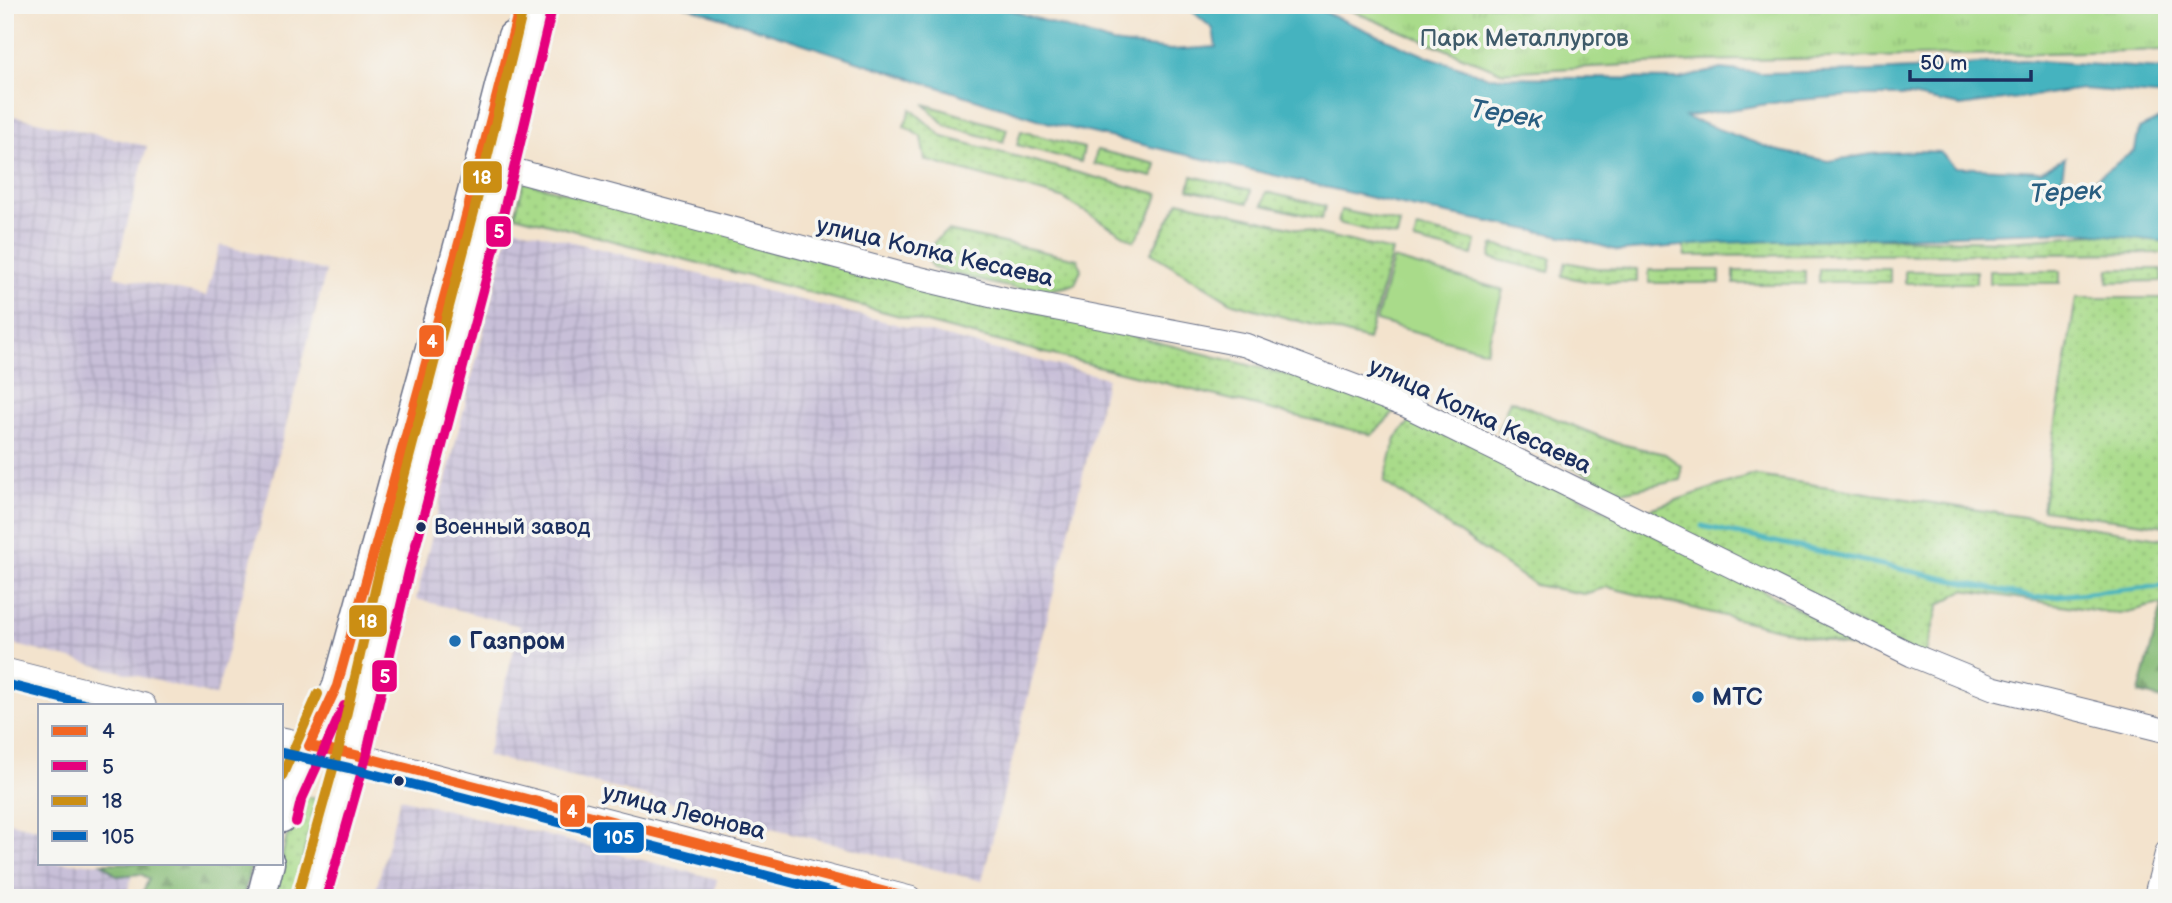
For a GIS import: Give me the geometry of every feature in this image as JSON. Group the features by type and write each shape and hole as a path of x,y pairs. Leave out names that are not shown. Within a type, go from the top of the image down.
{"main road":[{"path":"284,811 309,746 337,687 463,226 520,5"},
{"path":"311,898 352,754 395,568 538,5"},
{"path":"261,898 270,864"}],"street":[{"name":"улица Колка Кесаева","path":"499,166 968,290 1245,345 1407,406 1961,677 1993,688 2167,730"},
{"path":"5,670 140,704"},
{"name":"улица Леонова","path":"284,740 352,754 910,898"},
{"path":"2155,898 2167,852"}],"shaded area":[{"path":"5,114 147,146 114,276 206,296 220,245 326,271 216,696 5,642"},
{"path":"510,226 1107,378 982,881 487,756 520,626 416,599"},
{"path":"400,798 717,879 713,898 374,898"},
{"path":"5,821 38,829 38,864 135,864 126,898 5,898"}],"green space":[{"name":"Парк Металлургов","path":"1337,5 2167,5 2167,50 1701,61 1501,72"},
{"path":"924,104 1007,129 1003,142 945,125"},
{"path":"911,109 943,137 1158,194 1154,207 1134,241 1062,198 925,160 921,137 904,126"},
{"path":"1021,131 1084,148 1081,162 1017,145"},
{"path":"1097,150 1156,164 1153,177 1094,164"},
{"path":"1192,176 1251,190 1248,203 1189,189"},
{"path":"524,182 1403,404 1372,435 957,331 515,215"},
{"path":"1266,192 1325,206 1322,219 1263,205"},
{"path":"1179,201 1392,251 1368,340 1233,303 1151,253"},
{"path":"1341,210 1400,223 1397,237 1338,223"},
{"path":"1417,228 1476,241 1473,255 1414,241"},
{"path":"948,231 1078,259 1081,270 1075,284 1040,290 1004,286 933,268 929,257 931,246"},
{"path":"2122,232 2167,235 2167,253 1686,256 1683,243 1697,234 2007,241"},
{"path":"1493,245 1552,258 1549,272 1490,258"},
{"path":"1393,259 1503,290 1486,351 1376,321"},
{"path":"1566,262 1596,268 1637,269 1637,282 1591,282 1562,276"},
{"path":"1819,269 1890,269 1890,282 1819,282"},
{"path":"2109,269 2162,269 2162,281 2108,282"},
{"path":"1649,270 1720,270 1720,283 1649,283"},
{"path":"1734,271 1805,271 1805,284 1734,284"},
{"path":"1905,271 1976,271 1976,283 1905,283"},
{"path":"1989,271 2060,271 2060,283 1989,283"},
{"path":"2076,298 2167,298 2167,526 2042,510"},
{"path":"1510,400 1616,443 1665,454 1681,466 1681,480 1622,492 1498,431"},
{"path":"1417,413 1857,639 1855,648 1607,587 1584,594 1535,585 1384,482 1396,438"},
{"path":"1751,475 2167,539 2167,605 2160,604 2119,614 1964,590 1939,605 1924,659 1724,555 1647,510"},
{"path":"2162,606 2167,608 2167,700 2139,693"},
{"path":"297,795 317,799 293,898 272,898 280,864 284,864 284,849"},
{"path":"103,864 252,864 243,898 140,898 149,879 141,874 117,876"}],"water":[{"name":"Терек","path":"683,5 995,5 1112,43 1171,50 1216,47 1213,29 1185,5 1308,5 1421,54 1489,77 1679,79 1721,69 1761,73 1872,71 2023,60 2163,69 2167,70 2167,96 2083,89 1960,106 1911,96 1849,96 1786,101 1685,117 1775,150 1828,161 1872,154 1940,152 1955,167 2041,171 2065,158 2062,177 2081,189 2135,150 2139,129 2167,116 2167,139 2158,167 2167,166 2167,242 2072,231 1718,243 1619,251 1573,238 1411,207 1053,124"}],"waterway":[{"path":"1702,526 2035,598 2160,586 2167,581"}],"transit line":[{"name":"4","path":"520,5 460,239 337,686 309,746 352,754 909,898"},
{"name":"18","path":"298,894 338,751 381,564 474,212 524,5"},
{"name":"5","path":"326,898 366,757 409,571 502,219 552,8"},
{"name":"105","path":"5,684 84,704"},
{"name":"18","path":"284,771 318,694"},
{"name":"5","path":"296,822 301,801 344,706"},
{"name":"105","path":"284,753 853,898"}],"place":[{"name":"Военный завод","path":"421,527"},
{"name":"Газпром","path":"455,641"},
{"name":"МТС","path":"1698,697"}]}
